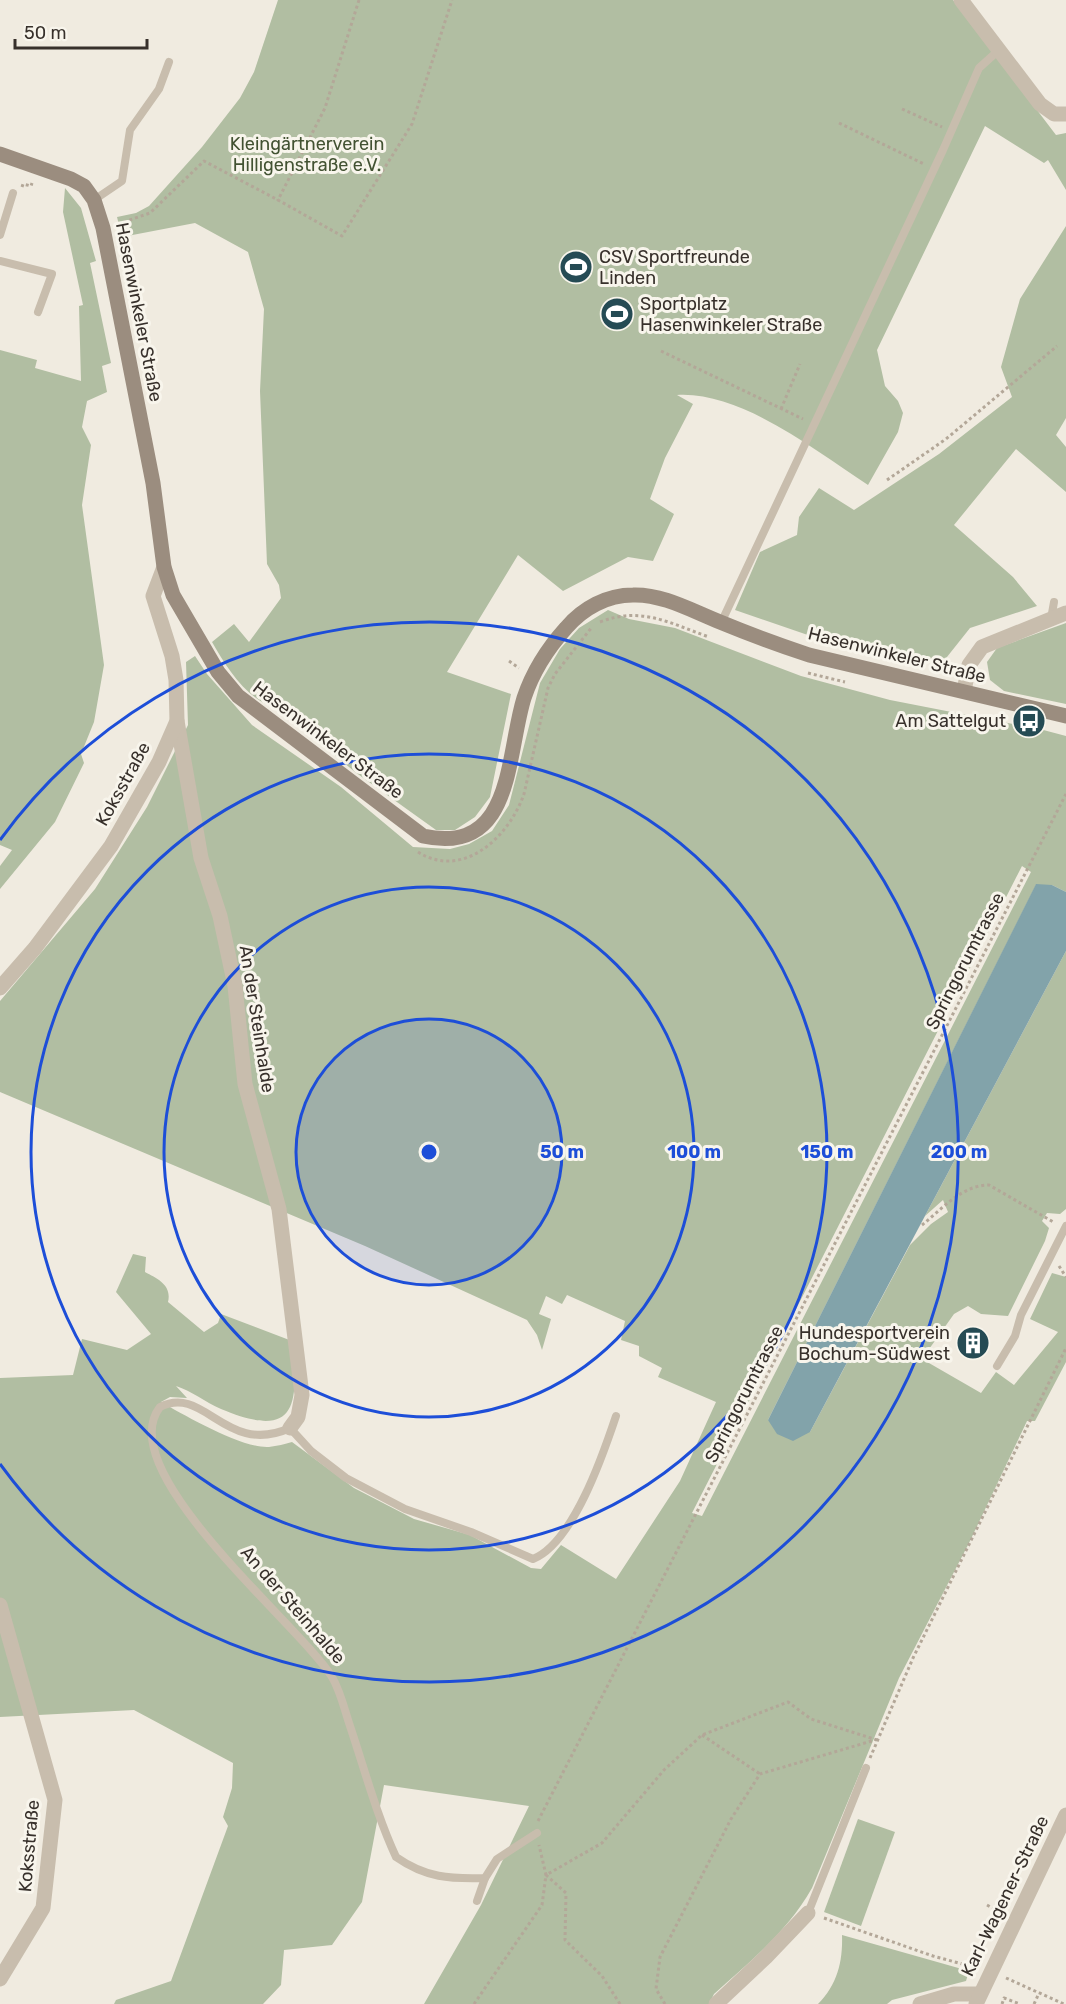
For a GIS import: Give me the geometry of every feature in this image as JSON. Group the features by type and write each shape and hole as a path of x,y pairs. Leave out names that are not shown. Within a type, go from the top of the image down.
{"street":[{"path":"961,0 1047,110 1054,114 1066,114"},
{"path":"0,154 79,183 94,200"},
{"name":"Hasenwinkeler Straße","path":"94,200 103,228 153,483 164,567 173,595 218,672 233,692 260,715 423,836 449,839 471,833 491,817 503,792 519,718 531,679 550,648 583,612 615,597 645,595 666,600 799,651 1064,716"},
{"name":"Koksstraße","path":"0,988 35,948 111,846 148,783 177,721 176,680 172,656 153,596 164,567"},
{"path":"964,691 969,665 982,647 1066,613"},
{"name":"An der Steinhalde","path":"177,721 198,847 220,916 235,986 245,1084 279,1209 302,1388 298,1417 290,1428"},
{"name":"Koksstraße","path":"0,1605 55,1800 43,1908 0,1979"},
{"name":"Karl-Wagener-Straße","path":"921,2004 954,1994 978,1999 993,1972 1066,1815"},
{"path":"716,2004 766,1958 808,1913"}],"lane":[{"path":"721,623 952,131 979,68 999,50"},
{"path":"94,200 122,181 130,130 159,89 169,62"},
{"path":"0,235 13,193"},
{"path":"0,261 52,274 38,312"},
{"path":"1051,619 1054,602"},
{"path":"997,1366 1016,1336 1021,1315 1066,1227"},
{"name":"An der Steinhalde","path":"290,1428 274,1435 253,1437 239,1432 188,1403 178,1401 160,1407 152,1420 150,1432 158,1462 186,1512 333,1678 396,1857 417,1870 445,1879 485,1878"},
{"path":"290,1428 311,1451 346,1478 405,1509 443,1525 471,1532 533,1559 553,1546 591,1484 616,1416"},
{"path":"808,1913 866,1768"},
{"path":"477,1901 485,1878 497,1859 537,1833"}],"path":[{"path":"278,200 325,108 359,0"},
{"path":"103,228 148,215 204,161 342,236 412,124 452,0"},
{"path":"902,110 952,131"},
{"path":"839,123 934,169"},
{"path":"887,480 945,439 1057,346"},
{"path":"661,351 813,424"},
{"path":"781,409 800,364"},
{"path":"408,826 419,853 438,859 456,859 476,855 498,837 513,818 524,794 542,702 548,688 577,644 598,623 625,615 643,614 715,639"},
{"path":"799,670 854,684 869,670"},
{"name":"Springorumtrasse","path":"474,2004 542,1905 546,1875 537,1833 538,1820 653,1601 1066,794"},
{"path":"922,1225 963,1191 977,1185 989,1185 1066,1227"},
{"path":"866,1768 913,1658 1066,1348"},
{"path":"620,2004 602,1976 565,1940 566,1893 546,1875 602,1843 664,1770 702,1735 788,1702 811,1719 877,1740"},
{"path":"702,1735 760,1774"},
{"path":"665,2004 656,1989 660,1957 731,1819 760,1774 877,1740"},
{"path":"808,1913 933,1956 993,1972 1064,2004"},
{"path":"1034,2004 1039,1993"},
{"path":"1002,2004 1004,1998 1020,2004"}],"green space":[{"name":"Sportplatz Hasenwinkeler Straße","path":"278,0 953,0 1056,135 1066,133 1066,190 1048,160 1044,163 985,126 877,350 885,386 898,401 903,413 898,432 868,485 802,441 752,413 701,396 677,395 693,404 665,458 650,499 674,514 653,561 628,557 563,591 518,555 447,672 511,694 490,797 475,817 455,830 436,830 355,772 278,708 257,699 231,673 212,642 234,624 249,642 281,598 279,585 267,564 260,391 264,309 248,252 195,223 122,237 117,217 136,213 149,206 202,147 240,98 254,72"},
{"path":"65,188 81,208 96,261 90,263 111,363 102,366 107,392 87,401 82,427 91,445 82,505 104,665 94,722 81,754 84,763 55,822 0,889 0,866 12,850 0,845 0,350 37,360 35,368 81,381 79,306 83,305 63,212"},
{"path":"1066,226 1066,418 1056,435 1066,447 1066,492 1016,449 954,525 1013,577 1037,606 970,628 943,662 834,644 735,610 760,552 797,535 799,517 819,488 854,510 939,454 1012,397 1001,367 1020,299"},
{"path":"608,610 629,619 675,628 801,676 890,700 1017,723 1066,736 1066,892 1052,885 1036,885 768,1420 810,1432 910,1245 931,1224 948,1212 943,1200 925,1216 1066,951 1066,1209 1060,1214 1047,1213 1042,1221 1049,1228 1045,1241 1008,1316 981,1314 968,1306 954,1314 922,1359 981,1393 996,1372 1014,1385 1058,1332 1030,1319 1052,1273 1066,1277 1066,1362 1035,1421 1027,1421 969,1543 899,1678 812,1888 780,1932 755,1958 714,1994 709,2004 424,2004 481,1905 529,1806 384,1785 362,1902 332,1945 284,1950 281,1985 263,2004 114,2004 116,2000 171,1981 228,1826 223,1817 232,1788 233,1763 134,1710 0,1717 0,1378 73,1375 82,1339 127,1350 151,1334 116,1292 133,1254 146,1257 145,1272 166,1287 168,1302 204,1332 218,1323 221,1314 292,1341 295,1383 293,1399 288,1411 279,1418 265,1421 246,1418 221,1409 176,1386 187,1398 170,1397 161,1402 244,1443 269,1447 292,1442 354,1488 414,1519 470,1535 531,1568 541,1569 561,1545 616,1579 680,1481 716,1402 658,1377 662,1368 639,1356 639,1346 621,1340 625,1321 567,1295 562,1304 546,1296 539,1314 551,1319 542,1350 537,1335 527,1320 365,1246 0,1092 0,1001 95,889 147,807 188,725 186,662 195,656 207,674 252,725 341,787 413,847 450,849 469,844 492,831 509,805 540,683 560,649 579,628","holes":["1022,866 1031,872 702,1516 692,1513"]},
{"path":"1066,623 1066,704 1004,691 990,680 987,662 997,648"},
{"path":"858,1819 895,1832 861,1926 824,1912"},
{"path":"842,1935 969,1971 966,1981 892,2000 887,2004 818,2004 830,1989 838,1972"}],"water":[{"path":"1036,884 1052,885 1066,892 1066,951 810,1432 793,1441 777,1434 768,1420"}],"place":[{"name":"CSV Sportfreunde Linden","path":"576,267"},
{"name":"Sportplatz Hasenwinkeler Straße","path":"617,314"},
{"name":"Am Sattelgut","path":"1029,721"},
{"name":"Hundesportverein Bochum-Südwest","path":"973,1343"}],"park label":[{"name":"Kleingärtnerverein Hilligenstraße e.V.","path":"307,154"}]}
